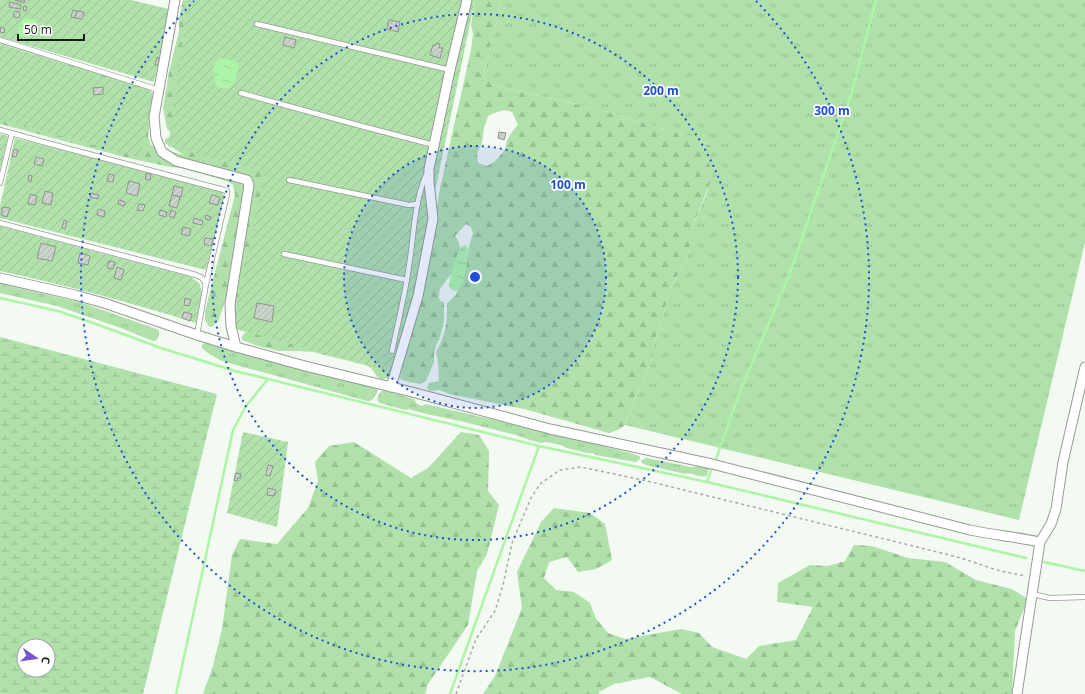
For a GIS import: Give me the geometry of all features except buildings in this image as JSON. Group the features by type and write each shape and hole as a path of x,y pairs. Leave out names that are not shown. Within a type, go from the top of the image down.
{"street":[{"path":"175,0 154,117 156,138 162,152 176,161 247,180 249,185 230,304 231,326 236,347"},
{"path":"390,387 418,296 433,219 428,182 429,169 450,70 467,0"},
{"path":"0,278 104,303 197,335 305,366 550,429 712,464 970,530 1040,542"},
{"path":"1017,694 1040,542 1051,524 1056,509 1063,462 1085,368"}],"lane":[{"path":"257,24 450,70"},
{"path":"0,40 159,90"},
{"path":"241,93 434,145"},
{"path":"0,130 227,191 228,194 206,284 197,335"},
{"path":"0,183 12,133"},
{"path":"392,351 407,280 418,204 424,180 429,169"},
{"path":"289,180 409,205 418,204"},
{"path":"0,223 196,275 202,278 206,284"},
{"path":"284,254 407,280"},
{"path":"1032,594 1050,598 1085,596"}],"path":[{"path":"456,694 476,640 495,611 503,585 512,544 531,498 540,484 560,470 581,467 640,480 905,544 961,558 1000,571 1034,578"}],"green space":[{"path":"0,0 131,0 169,9 154,82 0,37"},
{"path":"183,0 199,0 249,97 267,180 237,328 234,304 237,261 219,320 212,327 208,326 205,318 205,311 235,195 233,185 227,181 181,168 128,158 0,124 0,44 69,65 116,75 151,89 153,100 148,136 151,145 184,155 165,143 165,139 173,134 167,129 163,108 169,72 179,31 179,18"},
{"path":"188,0 475,0 397,373 232,328 265,173 168,146"},
{"path":"475,0 502,0 483,77 495,86 598,109 697,139 711,146 708,161 712,170 711,180 692,228 690,249 686,261 673,283 668,297 662,321 654,341 654,351 645,377 625,425 620,429 609,433 524,409 449,394 440,390 430,391 427,388 429,383 439,381 436,352 442,340 445,328 447,303 456,295 463,277 473,233 471,227 466,224 455,236 460,246 457,263 451,275 439,292 440,301 444,302 444,321 434,354 434,362 426,381 420,384 401,380 400,377 428,258 440,188 471,50 473,33 471,25","holes":["505,110 512,112 518,125 507,140 505,150 495,161 487,166 478,163 477,153 482,143 484,128 488,116"]},
{"path":"502,0 1085,0 1085,242 1019,520 625,425 654,351 654,341 662,321 673,283 686,261 690,249 692,228 707,192 712,170 708,161 711,146 697,139 598,109 495,86 483,77"},
{"path":"0,44 153,93 140,158 0,119"},
{"path":"0,134 8,136 0,170"},
{"path":"15,138 223,193 224,199 206,270 0,218 0,206"},
{"path":"0,226 191,277 200,284 202,294 196,323 99,295 0,271"},
{"path":"0,284 80,302 159,330 157,340 153,341 121,328 57,306 0,293"},
{"path":"246,332 391,363 391,373 388,378 381,379 377,377 371,368 365,365 313,352 279,351 258,346 242,340 242,336"},
{"path":"0,337 217,394 143,694 0,694"},
{"path":"204,343 372,386 377,388 378,391 373,399 367,401 222,361 202,348"},
{"path":"384,390 414,399 417,404 422,406 425,404 592,443 637,455 640,459 636,462 595,455 593,453 567,448 561,445 546,442 541,443 460,421 409,409 405,410 380,403 377,398"},
{"path":"243,432 288,442 277,527 227,513"},
{"path":"461,432 479,435 489,451 488,491 499,505 487,554 477,571 468,625 428,684 425,694 203,694 213,666 222,629 232,555 240,539 277,544 308,508 318,481 315,462 329,446 354,442 411,478 428,468"},
{"path":"646,458 691,467 705,466 709,468 707,476 685,474 646,465 641,461"},
{"path":"554,508 590,513 605,524 612,560 596,569 578,572 567,557 549,562 544,578 556,590 574,592 590,603 596,619 608,633 625,639 681,629 699,633 712,647 746,659 759,646 796,640 813,607 777,602 778,583 810,565 828,566 845,561 854,545 872,546 908,558 945,562 976,580 1012,589 1028,599 1015,631 1012,694 682,694 650,677 614,684 599,692 599,694 483,694 495,676 522,608 517,572 541,522"}],"water":[{"path":"25,18 37,21 35,32 29,37 17,35 21,23"},
{"path":"219,58 236,61 239,64 236,79 231,87 222,88 216,86 214,68 216,61"},
{"path":"465,245 468,248 466,269 462,285 458,290 454,291 449,287 452,271 461,247"}],"waterway":[{"path":"716,459 739,394 790,273 851,95 876,0"},
{"path":"0,298 58,311 161,348 235,371 539,446 707,482 1026,558"},
{"path":"176,694 233,430 246,406 268,379"},
{"path":"450,694 539,446"},
{"path":"707,482 712,468"},
{"path":"1044,562 1085,571"}]}
